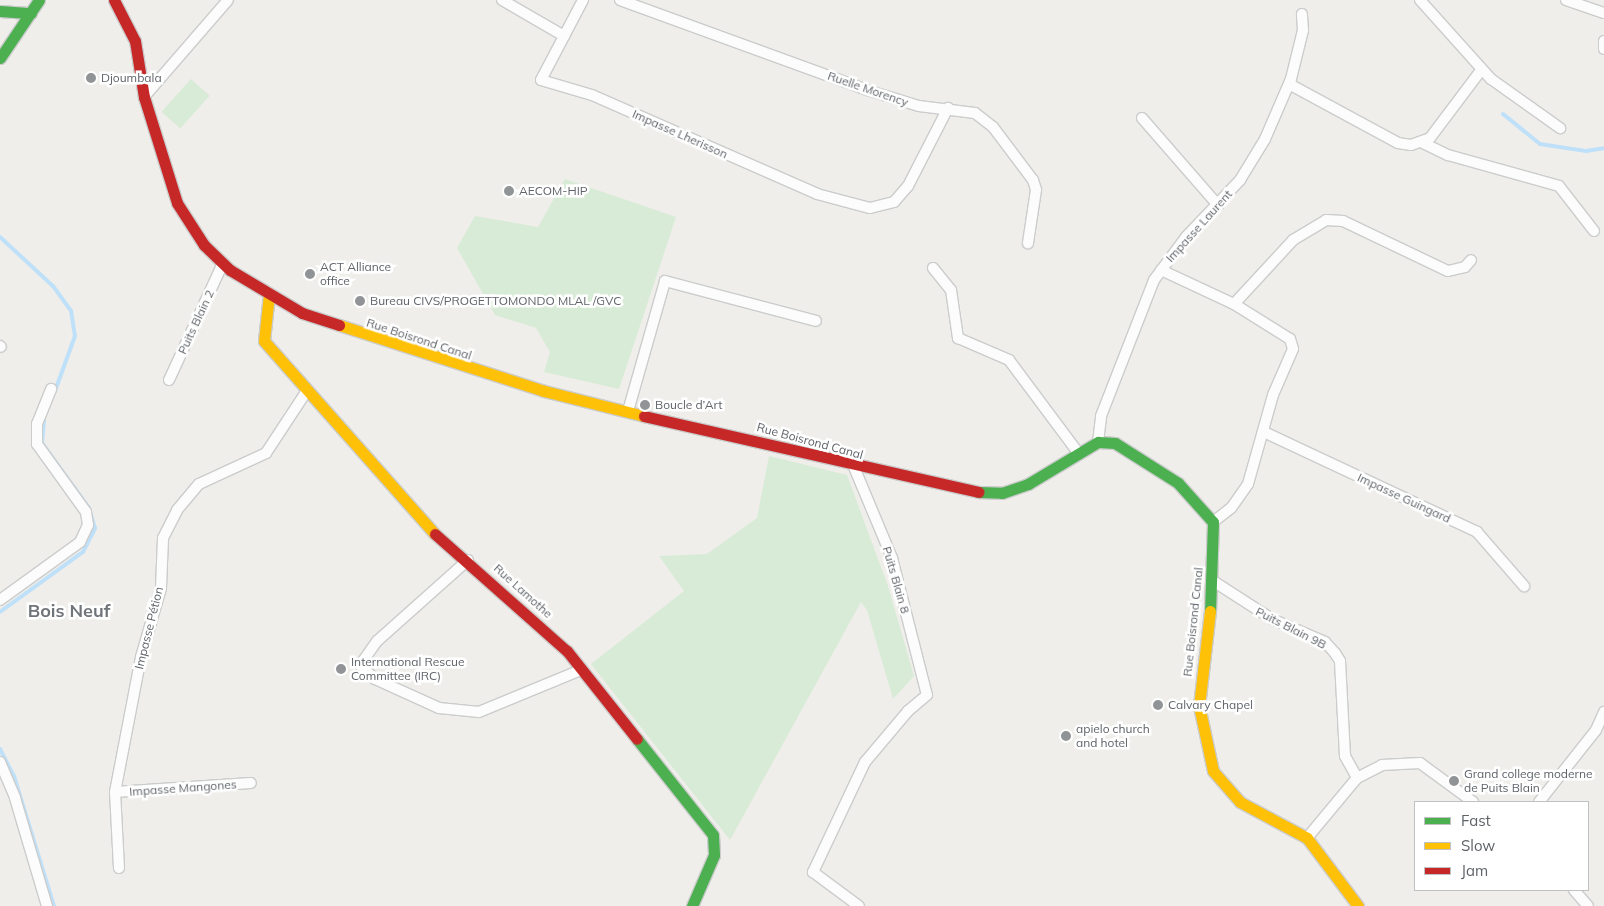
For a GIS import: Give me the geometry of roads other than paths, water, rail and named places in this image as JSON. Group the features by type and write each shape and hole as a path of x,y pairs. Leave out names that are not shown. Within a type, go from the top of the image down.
{"street":[{"path":"0,58 39,0"},
{"name":"Rue Boisrond Canal","path":"114,0 135,40 144,97 177,203 204,245 223,263 269,294 332,326 477,372 628,411 854,467 975,492 1002,493 1028,484 1098,442"},
{"path":"144,97 228,0"},
{"path":"508,2 564,36 583,0"},
{"name":"Ruelle Morency","path":"620,0 870,91 919,106 948,108 984,118 1033,180 1036,190 1028,243"},
{"path":"1420,0 1482,69 1521,104 1560,128"},
{"path":"1566,0 1604,12"},
{"path":"0,12 31,13"},
{"name":"Impasse Laurent","path":"1098,442 1101,416 1161,270 1218,205 1260,147 1289,84 1303,30 1302,14"},
{"name":"Impasse Lherisson","path":"564,36 541,80 592,96 817,194 870,208 894,202 908,186 948,108"},
{"path":"1604,41 1604,49"},
{"path":"1424,143 1482,69"},
{"path":"1289,84 1398,142 1424,143 1448,155 1559,186 1594,230"},
{"path":"1142,118 1218,205"},
{"path":"1234,304 1293,240 1326,220 1343,221 1448,271 1465,267 1472,260"},
{"name":"Puits Blain 2","path":"169,380 223,263"},
{"path":"933,268 951,290 958,338 1009,360 1079,454"},
{"path":"1098,442 1115,443 1148,461 1178,483 1213,522 1231,508 1248,484 1266,433 1273,395 1293,349 1290,339 1234,304 1161,270"},
{"path":"628,411 665,281 816,321"},
{"name":"Rue Lamothe","path":"269,294 264,318 264,341 306,392 418,518 468,560 567,651 713,835 714,855 692,906"},
{"path":"0,600 80,542 88,525 86,512 37,444 37,424 51,389"},
{"name":"Impasse Pétion","path":"119,868 115,792 141,656 161,588 163,538 177,510 199,484 266,454 306,392"},
{"name":"Impasse Guingard","path":"1266,433 1477,532 1524,586"},
{"name":"Puits Blain 8","path":"854,467 892,558 927,695 908,710 865,762 813,872 859,906"},
{"name":"Rue Boisrond Canal","path":"1213,522 1213,581 1200,662 1199,706 1205,750 1213,771 1240,802 1307,838 1339,874 1358,906"},
{"path":"468,560 383,635 360,665 375,679 439,708 479,712 581,670"},
{"name":"Puits Blain 9B","path":"1213,581 1272,619 1324,642 1336,653 1340,661 1344,756 1357,778"},
{"path":"1541,801 1600,733 1604,712"},
{"path":"0,762 16,798 47,906"},
{"path":"1307,838 1357,778 1382,765 1420,763 1472,801"},
{"name":"Impasse Mangones","path":"115,792 250,783"},
{"path":"1575,891 1588,906"}],"waterway":[{"path":"1503,114 1540,144 1586,151 1604,148"},
{"path":"0,237 53,286 71,311 75,336 55,391"},
{"path":"0,612 83,552 95,528 89,508 42,443 44,419"},
{"path":"0,749 14,776 54,906"}],"place":[{"name":"Djoumbala","path":"91,78"},
{"name":"AECOM-HIP","path":"509,191"},
{"name":"ACT Alliance office","path":"310,274"},
{"name":"Bureau CIVS/PROGETTOMONDO MLAL /GVC","path":"360,301"},
{"name":"Boucle d’Art","path":"645,405"},
{"name":"International Rescue Committee (IRC)","path":"341,669"},
{"name":"Calvary Chapel","path":"1158,705"},
{"name":"apielo church and hotel","path":"1066,736"},
{"name":"Grand college moderne de Puits Blain","path":"1454,781"}],"district":[{"name":"Bois Neuf","path":"69,611"}]}
